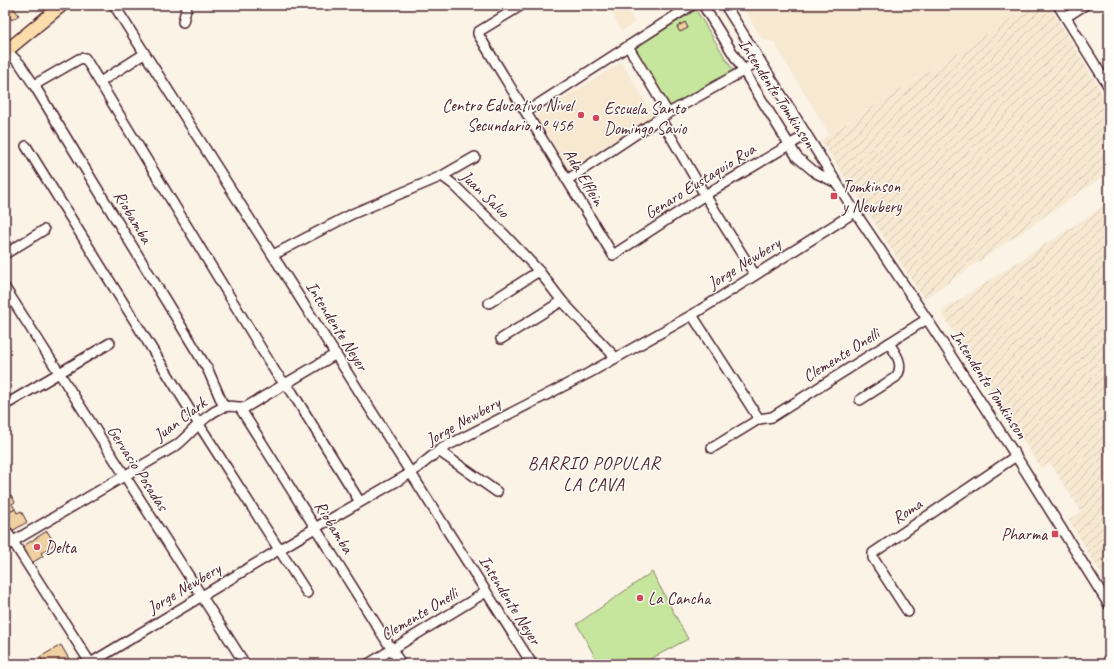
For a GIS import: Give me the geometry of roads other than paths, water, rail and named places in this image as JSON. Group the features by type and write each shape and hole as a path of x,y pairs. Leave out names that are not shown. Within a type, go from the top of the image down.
{"main road":[{"path":"5,51 62,5"}],"street":[{"name":"Intendente Neyer","path":"114,5 532,664"},
{"path":"183,22 187,5"},
{"name":"Ada Elflein","path":"522,5 478,33 613,255"},
{"path":"526,112 692,5"},
{"name":"Intendente Tomkinson","path":"703,5 797,157 807,167 816,173 838,183"},
{"name":"Intendente Tomkinson","path":"724,5 855,212 1016,456 1109,605"},
{"path":"1058,5 1109,87"},
{"path":"1066,17 1084,5"},
{"path":"628,46 668,113"},
{"name":"Riobamba","path":"5,51 20,64 34,85 208,370 224,407"},
{"path":"100,82 144,54"},
{"path":"34,85 78,59 85,58 272,366 292,392 360,502"},
{"path":"567,180 668,113 743,71 759,60"},
{"path":"660,118 705,195 755,275"},
{"name":"Genaro Eustaquio Rua","path":"613,255 705,195 806,135"},
{"path":"26,146 198,423 280,549 306,593"},
{"path":"442,176 475,157"},
{"name":"Juan Salvo","path":"273,255 352,214 442,176 460,191 538,271 562,300 615,357"},
{"name":"Jorge Newbery","path":"90,664 315,528 411,473 439,450 692,315 855,212"},
{"path":"5,254 44,230"},
{"path":"489,303 538,271"},
{"name":"Gervasio Posadas","path":"5,288 245,664"},
{"path":"501,339 562,300"},
{"path":"692,315 758,419 712,448"},
{"name":"Clemente Onelli","path":"758,419 772,417 927,319"},
{"path":"5,406 110,343"},
{"path":"860,400 896,377 899,373 901,368 898,358 889,343"},
{"name":"Juan Clark","path":"5,546 177,445 198,423 224,407 246,407 336,354"},
{"name":"Riobamba","path":"240,408 401,664"},
{"path":"439,450 497,492"},
{"name":"Roma","path":"908,612 873,558 873,553 1016,456"},
{"path":"5,529 90,664"},
{"name":"Clemente Onelli","path":"368,664 486,592"}],"place":[{"name":"Centro Educativo Nivel Secundario nº 456","path":"581,115"},
{"name":"Escuela Santo Domingo Savio","path":"596,118"},
{"name":"Tomkinson y Newbery","path":"834,196"},
{"name":"Pharma","path":"1055,534"},
{"name":"Delta","path":"37,547"},
{"name":"La Cancha","path":"640,598"}],"district":[{"name":"BARRIO POPULAR LA CAVA","path":"594,473"}]}
